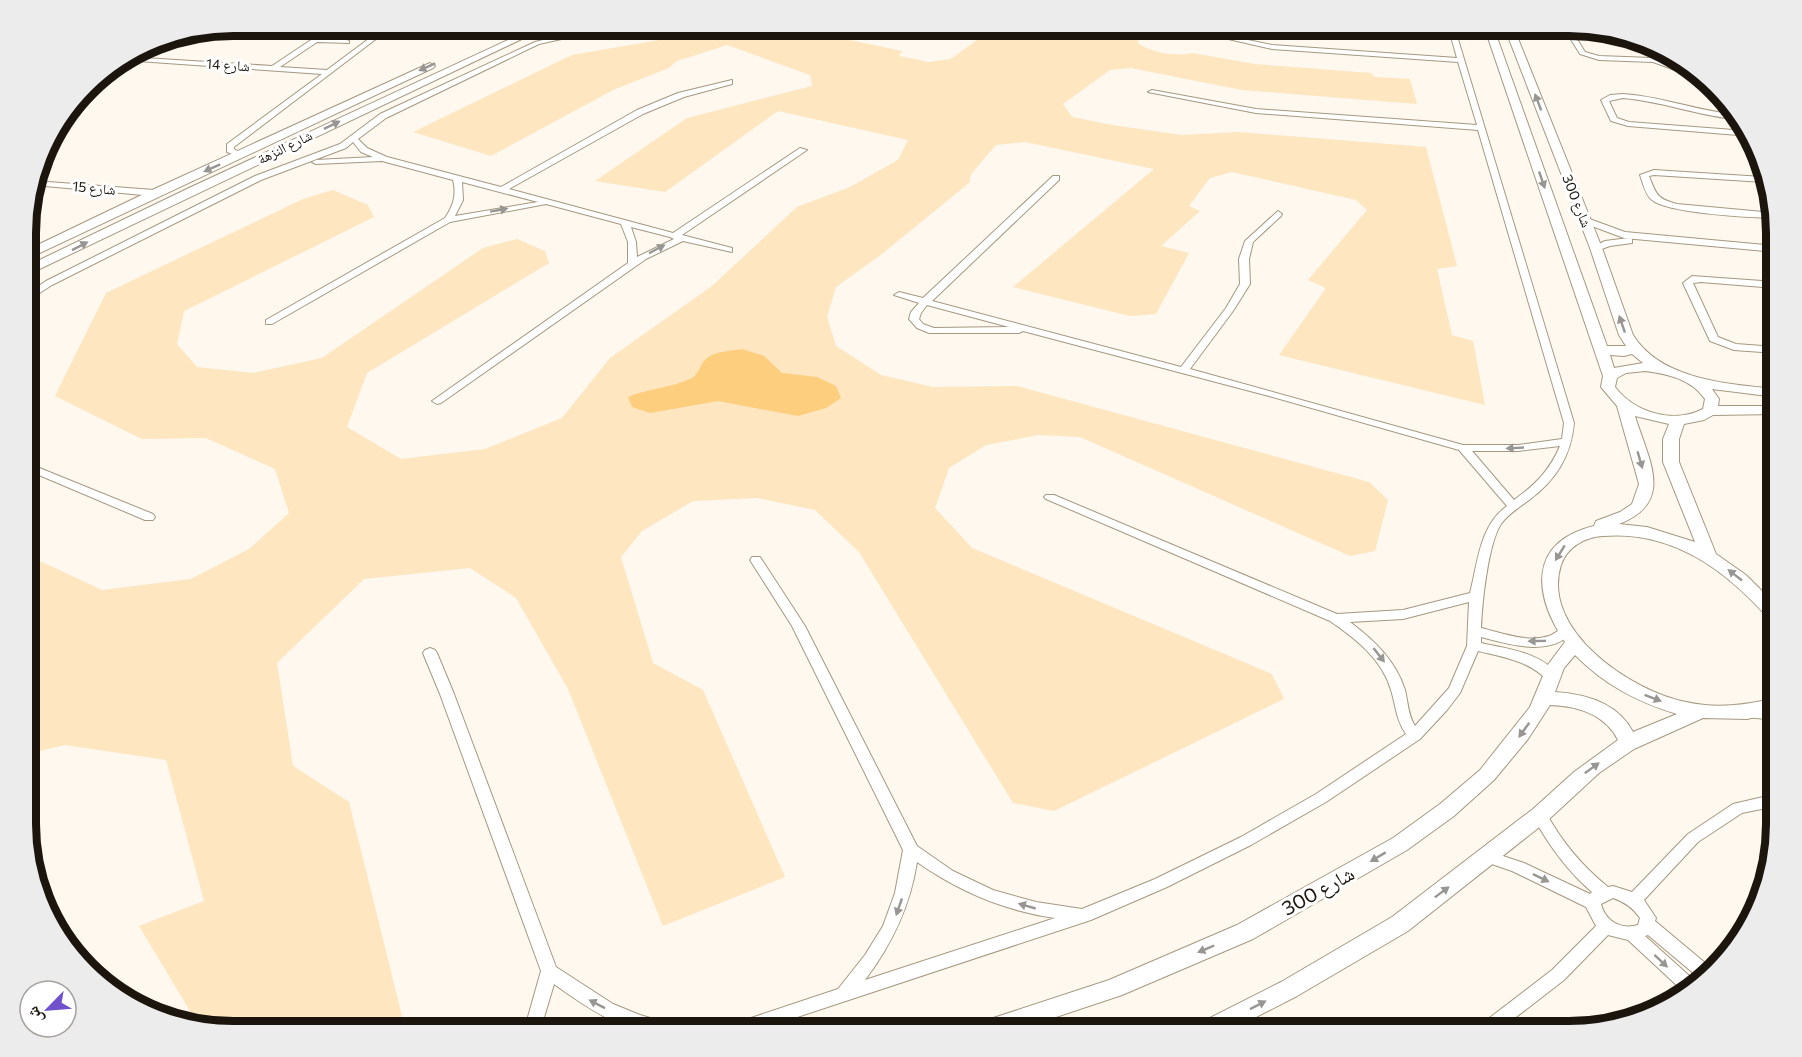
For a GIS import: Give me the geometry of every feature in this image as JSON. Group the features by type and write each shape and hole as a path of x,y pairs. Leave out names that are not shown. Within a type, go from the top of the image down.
{"street":[{"path":"281,66 322,36"},
{"path":"240,155 230,150 230,146 377,36"},
{"name":"شارع النزهة","path":"36,251 154,193 496,36"},
{"name":"شارع النزهة","path":"36,267 523,36"},
{"path":"36,292 49,283 258,178 331,152 354,139 383,116 537,43 566,36"},
{"path":"1219,36 1272,47 1461,60"},
{"path":"763,1021 1085,915 1161,883 1246,842 1321,798 1415,735 1455,690 1475,638 1476,597 1490,535 1499,519 1549,476 1567,442 1569,423 1454,36"},
{"name":"شارع 300","path":"1491,36 1610,376 1608,387 1624,404"},
{"name":"شارع 300","path":"1512,36 1596,248 1626,335 1634,348 1658,368"},
{"path":"1577,37 1573,38 1582,53 1591,57 1654,60 1678,69"},
{"path":"316,40 347,42"},
{"path":"1654,56 1656,58 1654,60"},
{"name":"شارع 14","path":"139,60 281,66 330,72"},
{"path":"502,190 640,112 681,95 729,82"},
{"path":"1152,93 1265,112 1481,128"},
{"path":"1727,116 1690,110 1655,100 1615,96 1605,100 1614,119 1628,124 1739,133"},
{"path":"292,131 294,135 310,135"},
{"path":"354,139 364,150 384,159 729,250"},
{"path":"1528,142 1542,145 1552,140"},
{"path":"262,145 278,146 279,150"},
{"path":"437,401 633,264 678,237 803,150"},
{"path":"1534,159 1546,153 1558,155"},
{"path":"301,163 384,159"},
{"path":"1758,180 1654,172 1644,175 1653,197 1671,206 1765,215"},
{"path":"448,220 458,202 460,186 457,178"},
{"path":"1035,330 933,331 920,326 914,319 916,312 925,302 1056,178"},
{"name":"شارع 15","path":"43,184 154,193"},
{"path":"269,322 448,220 551,203"},
{"path":"1184,370 1230,309 1245,284 1244,259 1249,241 1278,214"},
{"path":"1584,220 1616,237 1766,253"},
{"path":"625,222 632,242 633,264"},
{"path":"1596,248 1616,237 1633,237 1766,248"},
{"path":"1766,285 1701,279 1692,279 1688,283 1714,339 1734,347 1766,349"},
{"path":"899,295 1402,429 1463,448 1518,448 1567,442"},
{"path":"1601,350 1624,352 1634,348"},
{"path":"1610,376 1623,369 1658,368 1692,380 1766,392"},
{"path":"1692,380 1701,386 1712,399 1710,411"},
{"path":"1744,390 1741,396 1743,399 1766,407"},
{"path":"1624,404 1649,415 1678,420 1698,417 1710,411 1766,410"},
{"path":"1624,404 1647,484 1645,496 1638,508 1625,517 1586,532 1564,546 1557,555 1551,570 1550,585 1553,603 1570,638 1596,666 1626,686 1662,702 1701,711 1766,715"},
{"path":"1678,420 1671,440 1671,462 1709,557"},
{"path":"1463,448 1514,506"},
{"path":"36,470 149,518"},
{"path":"1050,497 1335,618 1376,650 1390,670 1397,688 1401,713 1415,735"},
{"path":"1586,532 1614,529 1646,532 1685,544 1709,557 1752,590 1766,605"},
{"path":"756,560 798,626 911,850 947,875 989,895 1036,909 1085,915"},
{"path":"1335,618 1389,617 1413,613 1455,599 1476,597"},
{"path":"1475,638 1540,641 1570,638"},
{"path":"1475,638 1532,662 1545,669 1552,677"},
{"name":"شارع 300","path":"1013,1021 1114,988 1234,937 1400,844 1447,810 1487,775 1521,734 1545,698 1556,666 1570,638"},
{"path":"430,653 549,971 582,996 621,1016 638,1021"},
{"path":"1545,698 1569,698 1593,705 1613,718 1629,743"},
{"path":"1747,713 1766,708"},
{"path":"1226,1021 1289,989 1400,924 1540,815 1560,794 1591,768 1629,743 1701,711"},
{"path":"1634,900 1693,838 1738,808 1766,802"},
{"path":"1540,815 1550,836 1588,879 1599,898 1598,919 1614,931 1632,934 1644,929 1647,924"},
{"path":"844,994 873,960 894,923 906,886 911,850"},
{"path":"1488,857 1599,898 1624,895 1634,900 1645,912 1647,924 1701,970"},
{"path":"1498,1021 1558,975 1606,926"},
{"path":"1632,934 1685,983"},
{"path":"536,1021 549,971"}],"shaded area":[{"path":"683,36 842,36 840,38 902,51 899,56 929,62 951,59 982,36 1144,36 1137,42 1163,53 1178,55 1192,53 1255,64 1371,73 1375,77 1410,79 1417,104 1242,90 1131,68 1110,70 1063,104 1072,117 1182,135 1238,132 1426,147 1457,266 1437,269 1452,335 1473,341 1485,405 1279,355 1326,288 1308,280 1367,210 1356,200 1232,172 1210,178 1189,206 1200,211 1161,246 1189,253 1156,314 1130,316 1013,287 1154,169 1025,142 996,145 971,174 969,183 883,253 836,287 827,317 836,346 881,375 933,387 1017,386 1369,482 1388,500 1375,551 1350,556 1080,437 1039,435 986,445 949,468 935,508 972,548 1272,674 1284,699 1054,811 1013,803 859,552 815,510 757,498 693,501 642,531 621,557 653,663 703,690 785,877 663,926 568,689 516,598 470,568 364,579 277,663 293,766 349,802 402,1016 395,1021 233,1021 193,1016 139,926 204,901 166,760 65,745 36,752 36,559 102,590 191,579 249,549 289,513 275,469 206,438 142,439 55,396 106,293 303,199 333,190 368,205 374,217 184,311 177,344 197,367 253,373 322,358 483,248 517,239 545,251 549,263 367,373 347,427 401,459 485,449 562,418 610,358 712,286 797,207 850,187 898,160 908,140 778,111 665,192 595,181 687,118 812,86 810,75 727,45 677,61 669,68 613,90 491,156 413,132 572,55"},
{"path":"1340,36 1396,36 1397,39"},
{"path":"742,349 764,356 782,373 817,377 836,386 841,398 826,408 798,416 718,401 650,413 632,407 628,397 692,378 710,356"}]}
